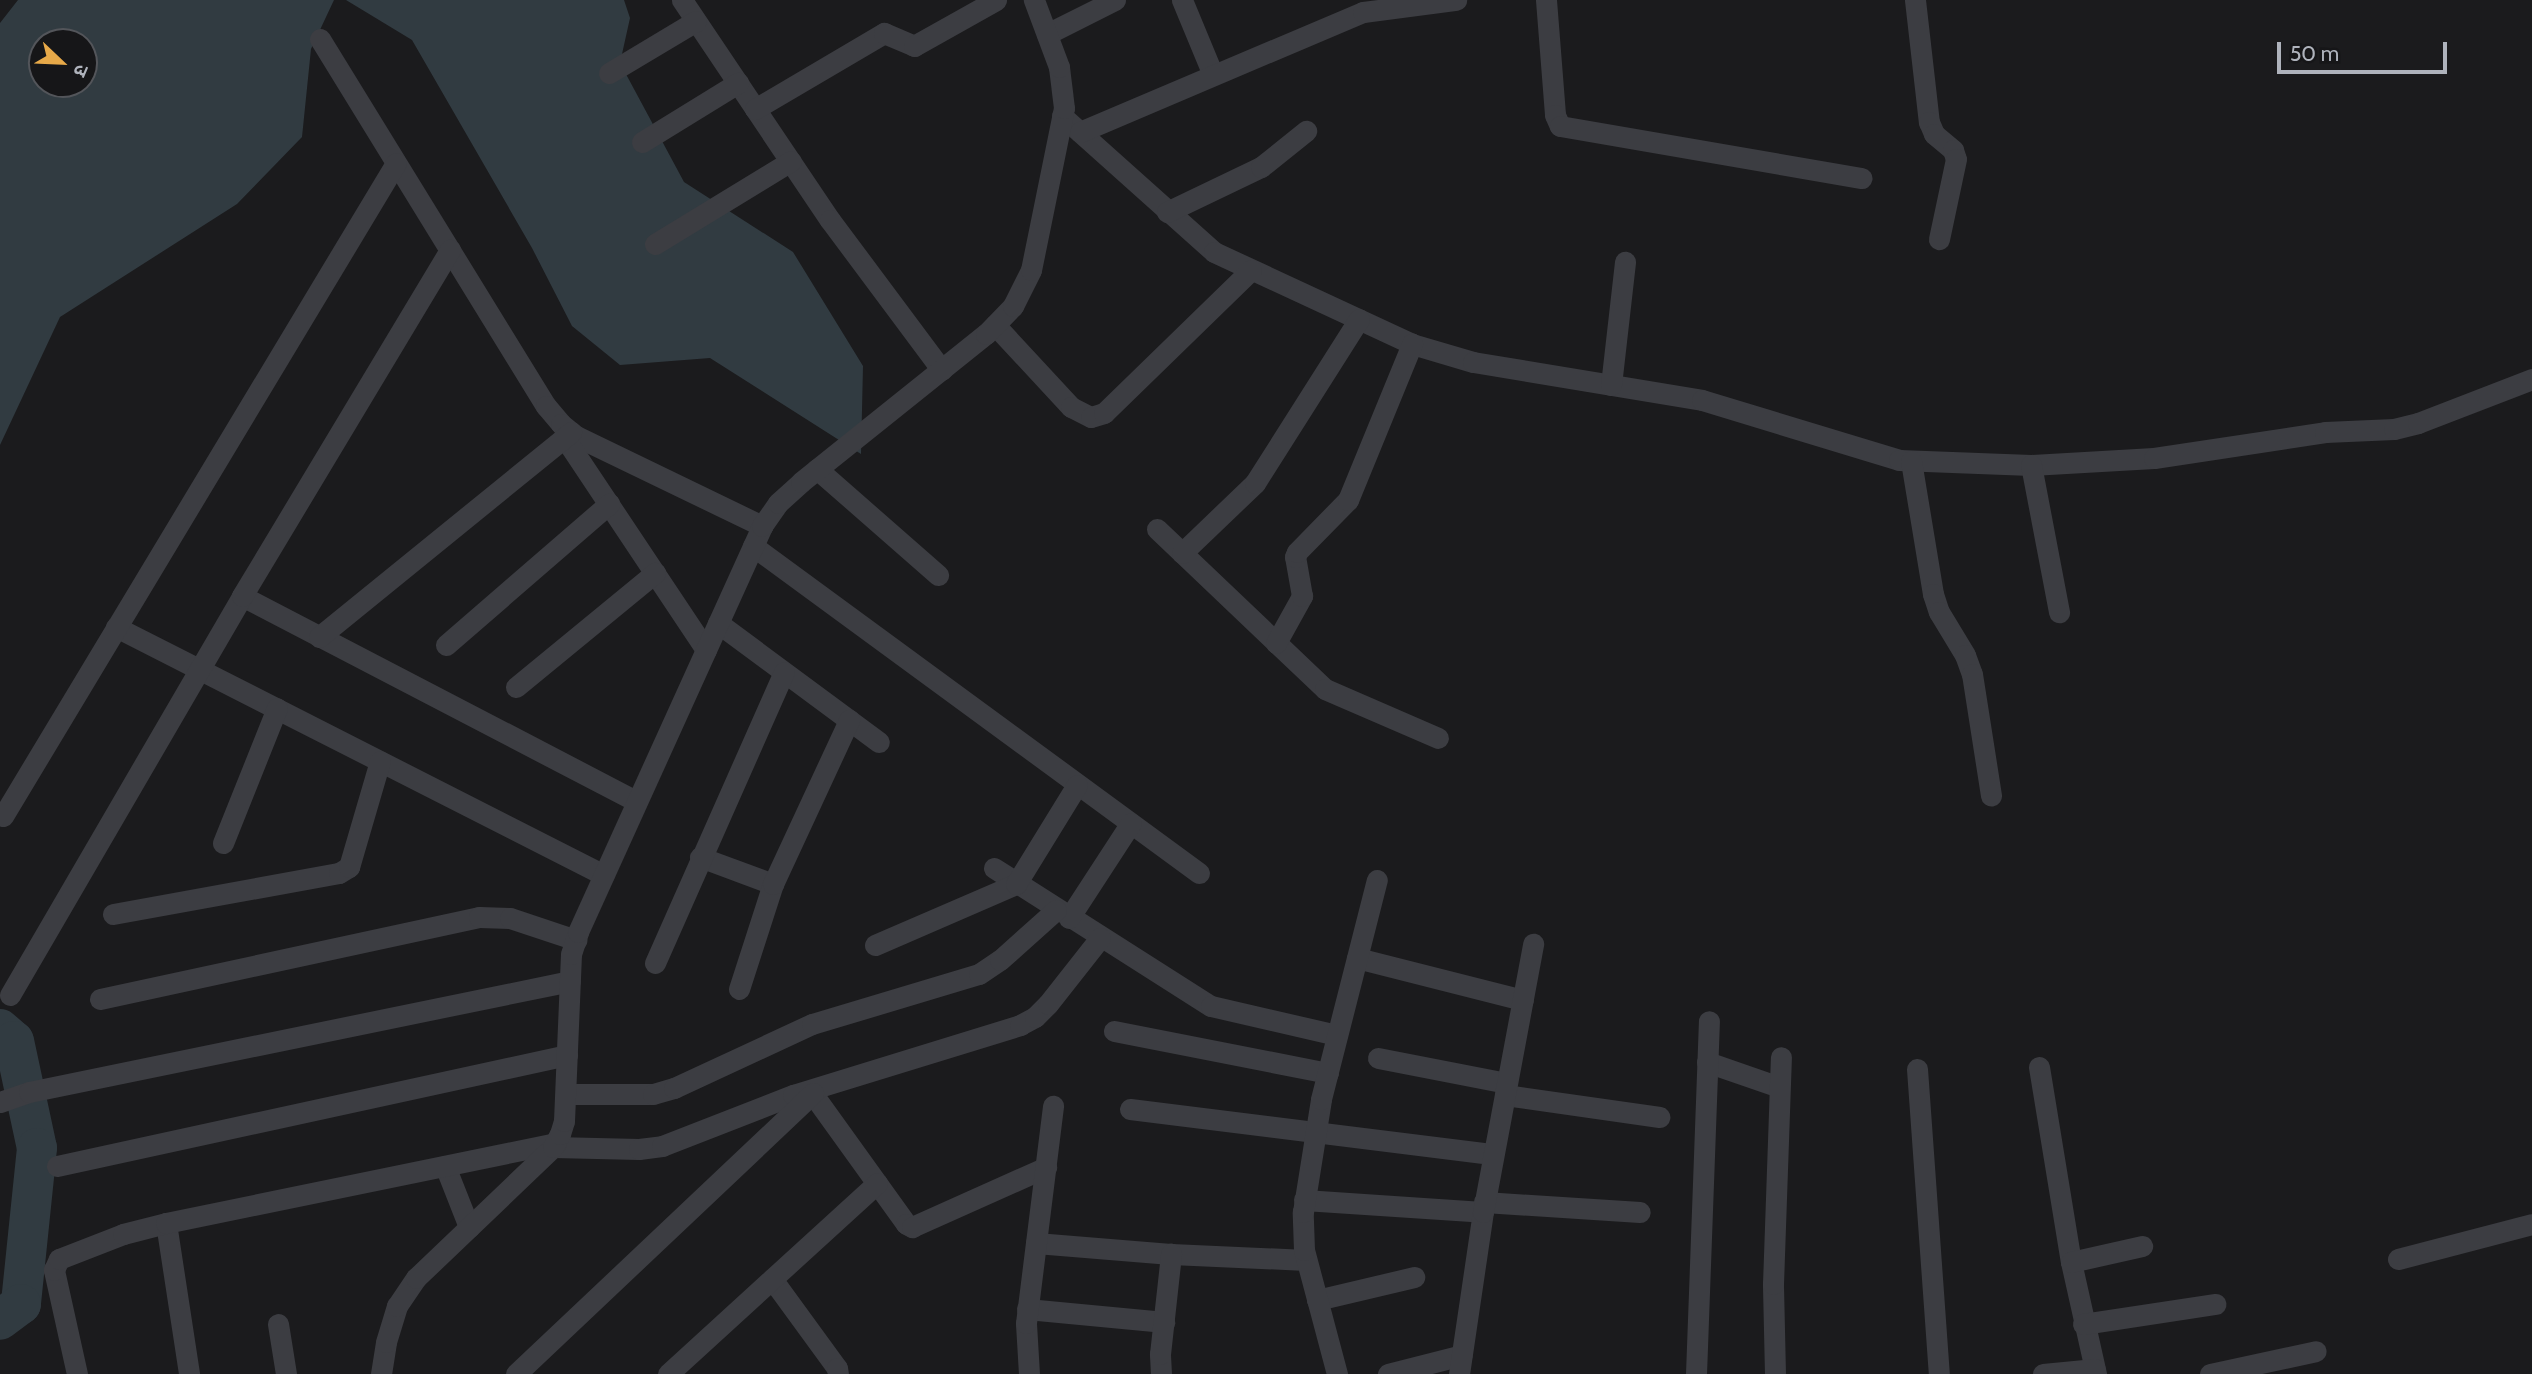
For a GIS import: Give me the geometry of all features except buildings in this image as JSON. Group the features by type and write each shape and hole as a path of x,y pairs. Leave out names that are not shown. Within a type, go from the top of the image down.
{"street":[{"path":"682,0 791,161 942,370"},
{"path":"755,109 884,33 914,46 996,0"},
{"path":"382,1374 386,1342 397,1306 416,1278 554,1145 564,1121 570,981 576,940 757,536 778,503 995,325 1013,306 1031,271 1065,108 1059,67 1034,0"},
{"path":"1047,34 1115,0"},
{"path":"1182,0 1213,75"},
{"path":"1080,132 1363,12 1456,0"},
{"path":"1546,0 1555,116 1560,126 1862,178"},
{"path":"1915,0 1929,122 1934,134 1953,150 1956,159 1939,239"},
{"path":"609,73 696,21"},
{"path":"320,39 546,406 568,435 609,504 706,650"},
{"path":"642,142 738,83"},
{"path":"1062,116 1214,252 1412,344 1472,362 1702,400 1880,457 1911,461 2031,465 2154,458 2325,432 2395,429 2418,423 2532,379"},
{"path":"1167,212 1261,167 1306,131"},
{"path":"655,244 791,161"},
{"path":"3,816 396,163"},
{"path":"10,995 242,596 450,250"},
{"path":"1611,385 1625,262"},
{"path":"995,325 1071,407 1091,417 1104,413 1251,270"},
{"path":"1182,553 1255,483 1359,320"},
{"path":"1276,643 1302,596 1295,557 1297,552 1348,500 1412,344"},
{"path":"568,435 757,536 1077,785 1199,873"},
{"path":"319,637 568,435"},
{"path":"1911,461 1933,594 1939,612 1965,655 1972,674 1991,796"},
{"path":"2031,465 2059,612"},
{"path":"817,469 939,575"},
{"path":"446,645 609,504"},
{"path":"1157,529 1325,689 1438,737"},
{"path":"516,687 655,573"},
{"path":"242,596 637,802"},
{"path":"718,623 879,741"},
{"path":"116,627 604,875"},
{"path":"655,963 784,672"},
{"path":"223,843 277,708"},
{"path":"739,989 773,884 849,720"},
{"path":"113,914 339,873 349,867 380,761"},
{"path":"875,945 1016,884 1077,785"},
{"path":"566,1094 653,1094 674,1088 812,1024 967,979 1000,960 1062,914 1131,823"},
{"path":"700,857 773,884"},
{"path":"994,868 1062,914 1210,1006 1338,1035"},
{"path":"1337,1374 1301,1234 1315,1131 1377,880"},
{"path":"100,999 479,917 510,918 576,940"},
{"path":"77,1374 55,1263 122,1234 554,1145 639,1149 662,1146 816,1090 1020,1025 1035,1017 1048,1004 1100,937"},
{"path":"1388,1374 1460,1365 1493,1154 1533,944"},
{"path":"1357,958 1522,1000"},
{"path":"0,1102 29,1092 570,981"},
{"path":"1696,1374 1709,1021"},
{"path":"1114,1031 1328,1073"},
{"path":"57,1166 567,1055"},
{"path":"1775,1374 1773,1284 1781,1057"},
{"path":"1378,1058 1506,1089 1658,1117"},
{"path":"1706,1062 1779,1087"},
{"path":"2039,1067 2071,1262 2095,1371 2043,1374"},
{"path":"1917,1069 1939,1374"},
{"path":"816,1090 906,1224 919,1227 1046,1167"},
{"path":"516,1374 816,1090"},
{"path":"1029,1374 1025,1343 1027,1309 1053,1106"},
{"path":"1130,1109 1493,1154"},
{"path":"445,1166 469,1227"},
{"path":"668,1374 877,1183"},
{"path":"1304,1200 1640,1212"},
{"path":"166,1223 189,1374"},
{"path":"2398,1259 2532,1224"},
{"path":"1036,1243 1171,1254 1306,1260"},
{"path":"2071,1262 2142,1245"},
{"path":"1161,1374 1171,1254"},
{"path":"1317,1300 1414,1277"},
{"path":"772,1279 837,1368 838,1374"},
{"path":"2083,1324 2216,1304"},
{"path":"1027,1309 1164,1322"},
{"path":"278,1324 286,1374"},
{"path":"2210,1374 2316,1351"}],"shaded area":[{"path":"18,0 334,0 311,49 302,137 237,204 60,317 0,445 0,23"},
{"path":"346,0 624,0 630,18 620,63 684,182 793,252 863,366 861,454 710,358 620,365 572,326 532,248 412,40"}],"waterway":[{"path":"0,1029 14,1041 37,1148 21,1304 0,1320"}]}
